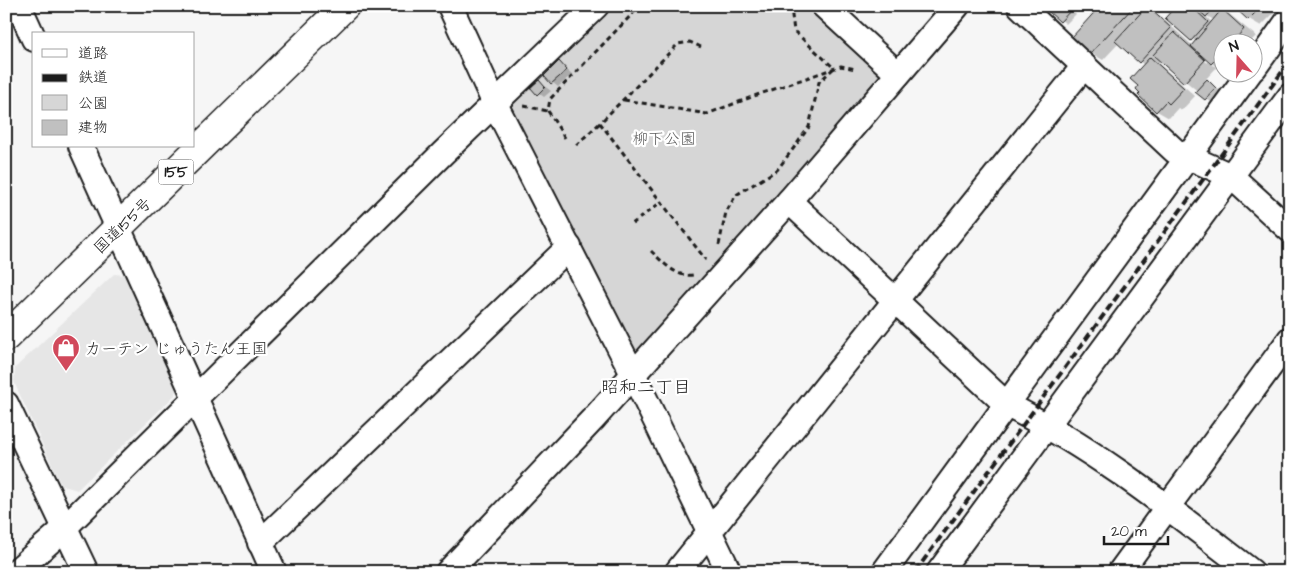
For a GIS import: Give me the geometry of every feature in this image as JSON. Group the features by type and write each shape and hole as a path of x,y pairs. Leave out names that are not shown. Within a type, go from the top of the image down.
{"highway":[{"name":"国道155号","path":"6,337 345,6"}],"street":[{"path":"19,6 32,35"},
{"path":"450,6 495,104 633,374 729,572"},
{"path":"16,572 56,536 64,525 596,6"},
{"path":"824,6 898,74"},
{"path":"448,572 633,374 789,201 957,6"},
{"path":"1020,6 1175,151 1231,176 1290,230"},
{"path":"1264,54 1290,18"},
{"path":"677,572 1084,66"},
{"path":"884,572 1243,82"},
{"path":"939,572 1290,96"},
{"path":"82,148 274,572"},
{"path":"789,201 1007,405 1048,425 1167,508 1252,572"},
{"path":"260,543 569,247"},
{"path":"1120,572 1290,338"},
{"path":"6,404 86,572"}],"path":[{"path":"565,138 548,111 550,100 640,6"},
{"path":"789,6 791,8 794,31 834,68"},
{"path":"576,146 678,44 690,42 701,47"},
{"path":"624,100 707,114 834,68 854,67 882,93"},
{"path":"717,251 726,212 736,195 777,170 809,127 819,82 834,68"},
{"path":"600,123 710,265"},
{"path":"632,224 661,202"},
{"path":"651,251 673,271 688,276 695,275"}],"shaded area":[{"path":"114,274 125,275 176,389 175,395 77,490 61,485 14,382 15,368"}],"green space":[{"name":"柳下公園","path":"602,6 819,6 893,75 634,370 500,105"}],"building":[{"path":"1051,6 1067,6 1071,10 1060,22 1048,11"},
{"path":"1100,6 1134,6 1090,54 1072,37"},
{"path":"1147,6 1171,28 1139,63 1115,41"},
{"path":"1176,6 1191,6 1208,22 1191,41 1165,18"},
{"path":"1194,6 1216,6 1206,17"},
{"path":"1233,6 1262,6 1248,20"},
{"path":"1222,9 1244,29 1241,32 1214,32 1214,61 1211,64 1191,46"},
{"path":"1174,32 1205,60 1184,83 1153,55"},
{"path":"1150,57 1184,88 1169,104 1166,101 1156,112 1138,95 1140,93 1136,89 1138,86 1130,79"},
{"path":"559,61 567,70 551,84 544,76"},
{"path":"1207,79 1216,88 1205,100 1195,92"},
{"path":"539,80 545,87 537,95 530,87"}],"railway":[{"path":"915,572 1290,61"}],"place":[{"name":"カーテン じゅうたん王国","path":"66,372"}],"district":[{"name":"昭和二丁目","path":"646,387"}]}
